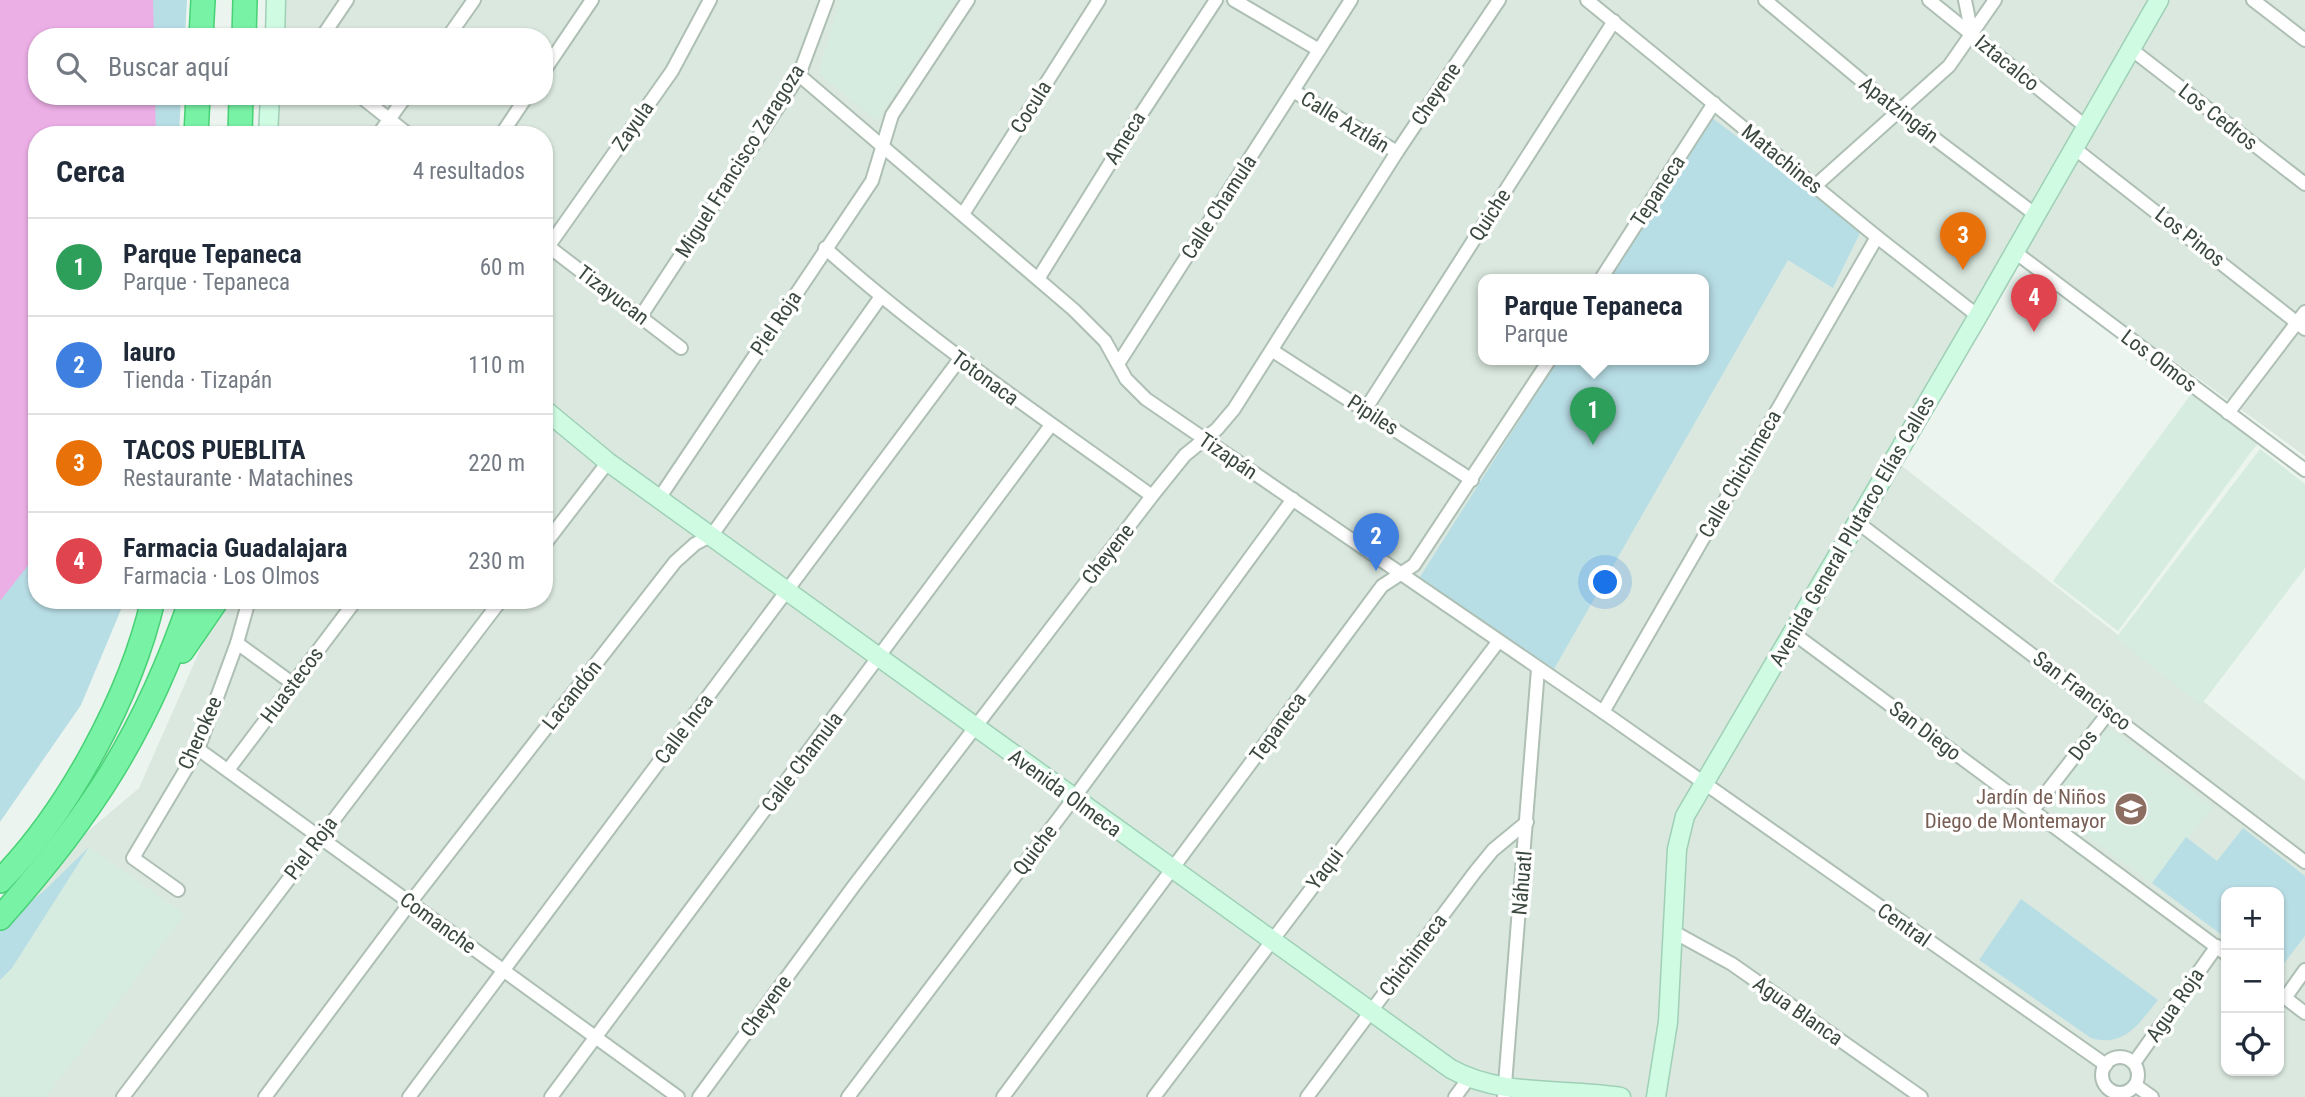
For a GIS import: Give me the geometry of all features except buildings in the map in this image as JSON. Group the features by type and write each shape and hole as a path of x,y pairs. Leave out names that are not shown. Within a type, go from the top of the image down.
{"highway":[{"path":"201,28 203,0"},
{"path":"244,28 245,0"},
{"path":"196,126 198,105"},
{"path":"240,126 242,105"},
{"path":"0,881 22,859 65,802 102,734 147,626 151,609"},
{"path":"0,918 55,857 98,798 127,749 162,679 188,609"},
{"path":"162,679 211,609"}],"street":[{"path":"276,0 278,28"},
{"path":"328,28 347,0"},
{"path":"454,28 474,0"},
{"path":"553,58 592,0"},
{"name":"Zayula","path":"553,235 672,71 710,0"},
{"name":"Miguel Francisco Zaragoza","path":"641,316 799,75 827,0"},
{"name":"Piel Roja","path":"660,497 872,181 892,115 968,0"},
{"name":"Cocula","path":"963,214 1099,0"},
{"name":"Ameca","path":"1038,279 1216,0"},
{"path":"1234,0 1319,50"},
{"name":"Calle Chamula","path":"1118,364 1351,0"},
{"name":"Cheyene","path":"699,1097 1152,496 1185,455 1234,409 1397,152 1499,0"},
{"name":"Matachines","path":"1587,0 1978,316"},
{"name":"Apatzingán","path":"1765,0 1898,111 2036,215"},
{"name":"Iztacalco","path":"1929,0 2085,126"},
{"path":"1965,0 1972,35"},
{"path":"1815,186 1949,66 1995,0"},
{"name":"Avenida General Plutarco Elías Calles","path":"1656,1097 1667,1033 1680,833 1702,784 1978,316 2159,0"},
{"path":"2253,0 2305,40"},
{"name":"Quiche","path":"1365,410 1614,21"},
{"name":"Los Cedros","path":"2131,49 2305,184"},
{"name":"Tizapán","path":"799,75 1096,330 1136,391 1202,439 1603,712 1702,784"},
{"name":"Calle Aztlán","path":"1293,91 1397,152"},
{"name":"Tepaneca","path":"1604,274 1714,103"},
{"path":"269,126 270,105"},
{"path":"371,105 397,126"},
{"path":"385,126 400,105"},
{"path":"508,126 521,105"},
{"name":"Los Pinos","path":"2074,148 2302,321"},
{"name":"Calle Chichimeca","path":"1603,712 1877,237"},
{"name":"Totonaca","path":"825,248 880,298 959,360 1152,496"},
{"name":"Tizayucan","path":"553,250 681,348"},
{"name":"Los Olmos","path":"2015,252 2305,470"},
{"name":"Lacandón","path":"265,1097 410,903 675,562 712,535 880,298"},
{"path":"2228,413 2302,321"},
{"name":"Pipiles","path":"1273,351 1472,480"},
{"name":"Calle Inca","path":"409,1097 959,360"},
{"name":"Tepaneca","path":"1003,1097 1382,586 1414,565 1546,365"},
{"name":"Avenida Olmeca","path":"553,416 608,462 881,657 975,728 1371,1012 1469,1079 1505,1092 1621,1097"},
{"name":"Calle Chamula","path":"551,1097 881,657 1051,425"},
{"path":"553,533 608,462"},
{"name":"Quiche","path":"848,1097 1074,798 1293,499"},
{"name":"San Francisco","path":"1857,522 2305,862"},
{"name":"Cherokee","path":"178,890 133,858 198,749 237,643 246,609"},
{"name":"Huastecos","path":"228,770 349,609"},
{"name":"Piel Roja","path":"123,1097 494,609"},
{"name":"San Diego","path":"1793,633 2221,950"},
{"name":"Yaqui","path":"1154,1097 1498,642"},
{"path":"237,643 292,683"},
{"name":"Náhuatl","path":"1505,1092 1538,669"},
{"name":"Dos","path":"2032,811 2109,712"},
{"name":"Comanche","path":"198,749 678,1097"},
{"name":"Central","path":"1702,784 2106,1065"},
{"name":"Chichimeca","path":"1307,1097 1493,850 1527,822"},
{"name":"Agua Blanca","path":"1672,931 1732,964 1921,1097"},
{"name":"Agua Roja","path":"2134,1063 2221,950"},
{"path":"2284,993 2305,970"},
{"path":"2284,997 2305,1013"},
{"path":"2116,1058 2134,1063 2138,1074 2135,1085 2128,1091 2112,1094 2104,1082 2106,1065 2116,1058"},
{"path":"1455,1097 1469,1079"},
{"path":"2135,1085 2152,1097"}],"shaded area":[{"path":"0,0 187,0 185,28 28,28 28,105 181,105 179,126 28,126 28,609 121,609 81,705 0,822"},
{"path":"0,0 153,0 154,28 28,28 28,105 155,105 156,126 28,126 28,565 0,601"},
{"path":"274,0 2305,0 2305,456 2022,250 1898,463 2305,781 2305,1097 0,1097 0,906 139,788 218,609 553,609 553,126 270,126 271,105 553,105 553,28 273,28"},
{"path":"840,0 956,0 877,121 818,73"},
{"path":"1711,117 1861,231 1833,288 1788,260 1554,669 1418,580 1554,365 1709,365 1709,274 1612,274"},
{"path":"2192,393 2260,440 2118,631 2053,581"},
{"path":"2260,449 2305,484 2305,568 2201,705 2116,638"},
{"name":"Jardín de Niños Diego de Montemayor","path":"2112,730 2213,807 2152,883 2053,811 2050,801 2104,731"},
{"path":"2243,828 2305,876 2305,936 2284,963 2284,887 2221,887 2221,934 2152,883 2186,837 2217,861"},
{"path":"89,847 185,914 46,1097 0,1097 0,980 12,968"},
{"path":"89,847 12,968 0,980 0,926 45,890"},
{"path":"2021,899 2158,1000 2137,1025 2113,1040 2091,1038 1979,960"}],"place":[{"name":"TACOS PUEBLITA","path":"1963,270"},
{"name":"Farmacia Guadalajara","path":"2034,332"},
{"name":"Parque Tepaneca","path":"1593,445"},
{"name":"lauro","path":"1376,571"},
{"name":"Jardín de Niños Diego de Montemayor","path":"2131,809"}]}
